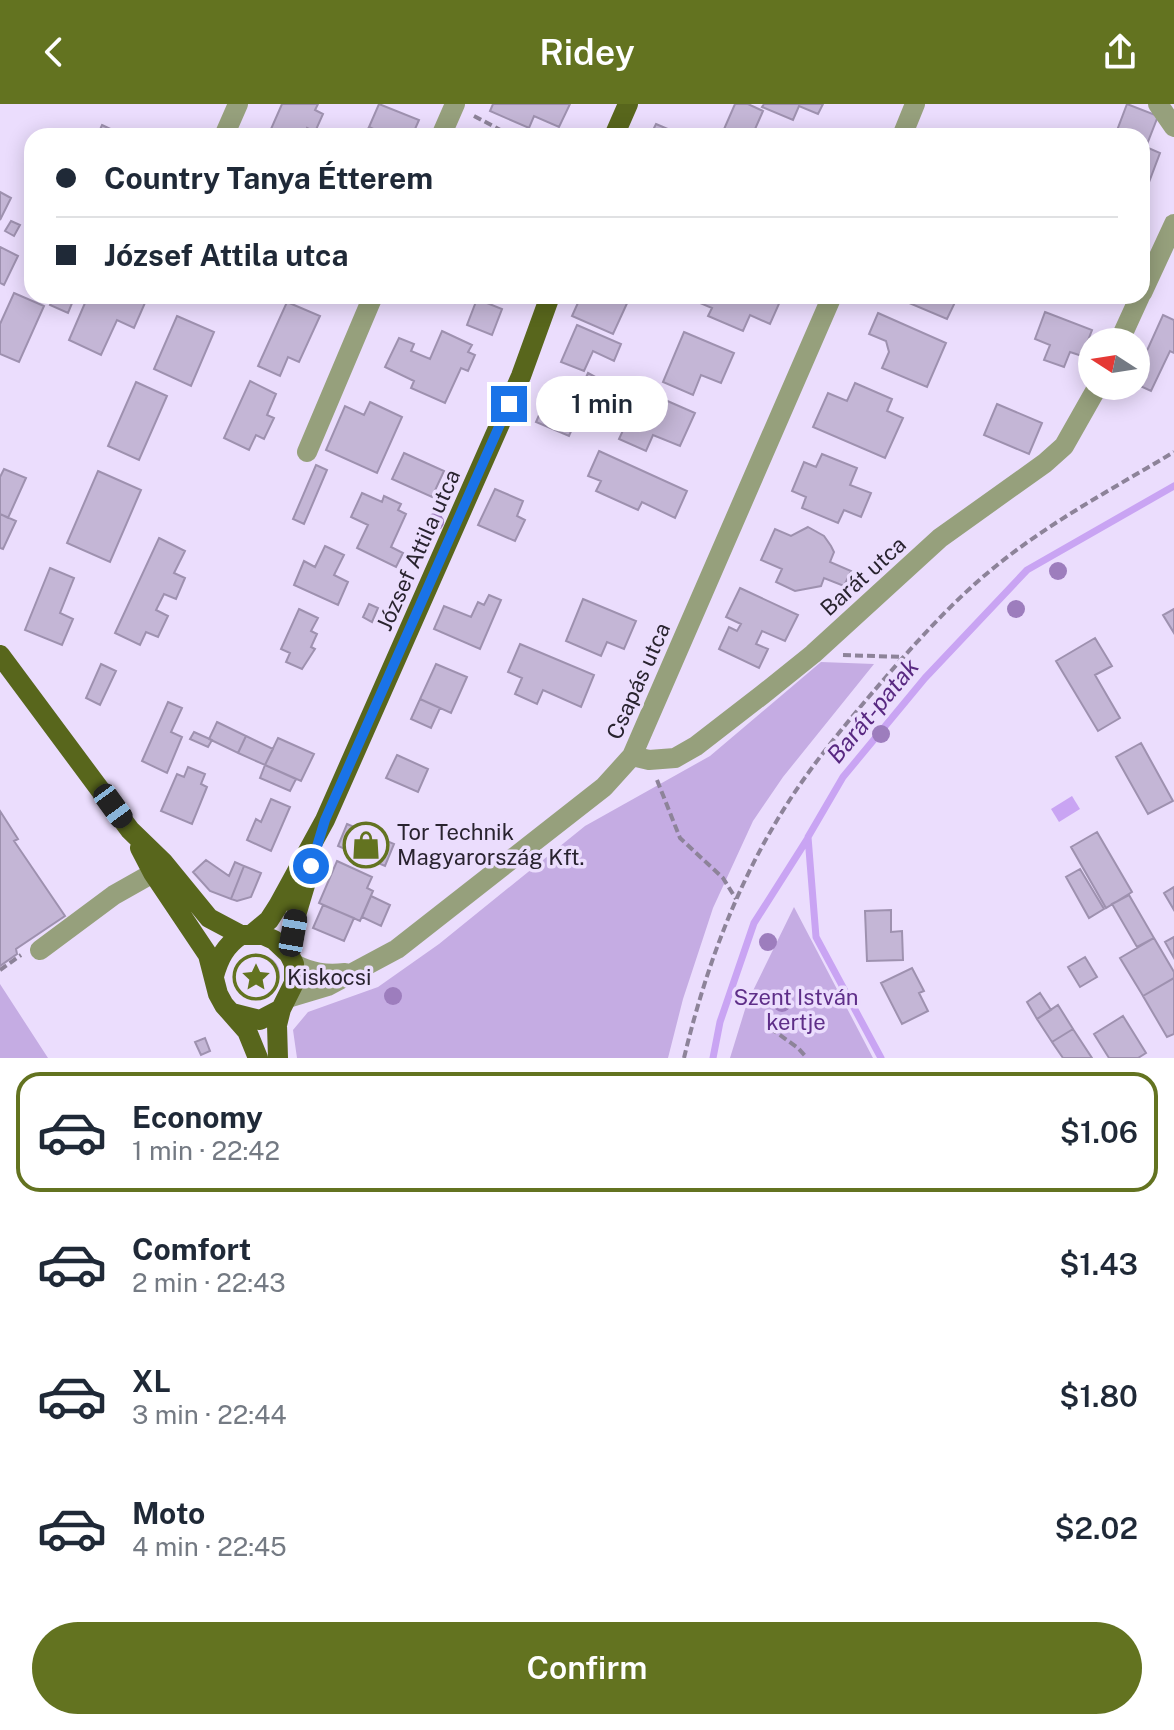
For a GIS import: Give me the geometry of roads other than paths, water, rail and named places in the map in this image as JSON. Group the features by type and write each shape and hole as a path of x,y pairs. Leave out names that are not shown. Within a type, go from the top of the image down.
{"main road":[{"path":"618,128 628,104"},
{"name":"József Attila utca","path":"325,820 521,376 547,304"},
{"path":"0,655 130,830 153,873 208,955 218,994 247,1031 258,1058"},
{"path":"214,976 226,947 274,913 325,820"},
{"path":"278,1058 277,1025 294,983 292,959 297,912 325,820"},
{"path":"130,830 164,863 209,918 246,935 263,935 274,940 292,959"},
{"path":"232,1013 260,1020 285,1004"}],"street":[{"path":"228,128 238,104"},
{"path":"444,128 454,104"},
{"path":"905,128 915,104"},
{"path":"1158,104 1174,127"},
{"path":"1150,275 1174,224"},
{"path":"307,452 370,304"},
{"name":"Csapás utca","path":"285,1004 328,986 397,949 641,758 829,304"},
{"path":"1125,328 1136,304"},
{"name":"Barát utca","path":"641,758 675,758 696,746 813,654 940,538 1064,446 1090,400"},
{"path":"40,950 114,895 153,873"},
{"name":"Csapás utca","path":"292,959 310,972 325,975 349,973"}],"waterway":[{"name":"Barát-patak","path":"881,1058 816,937 808,837 843,777 925,678 1027,570 1174,486"},
{"path":"713,1058 720,1022 754,923 808,838"}],"place":[{"name":"Tor Technik Magyarország Kft.","path":"366,845"},
{"name":"Kiskocsi","path":"256,977"}],"park label":[{"name":"Szent István kertje","path":"796,1010"}]}
